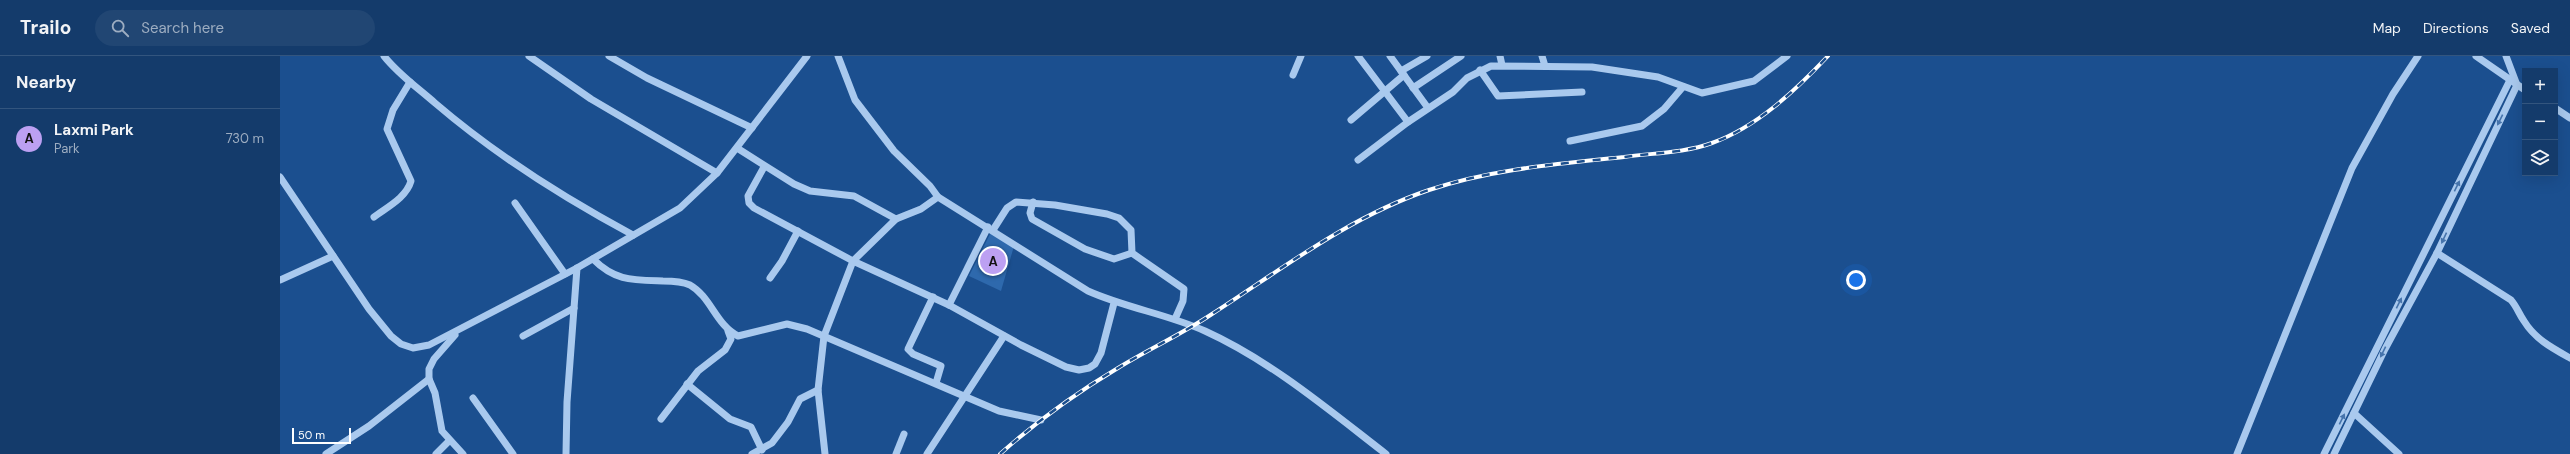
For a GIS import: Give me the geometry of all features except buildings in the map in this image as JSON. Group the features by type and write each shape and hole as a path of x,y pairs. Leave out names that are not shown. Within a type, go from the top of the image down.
{"street":[{"path":"384,56 410,82 459,124 517,168 573,203 633,235"},
{"path":"529,56 591,99 717,173"},
{"path":"609,56 667,88 752,128"},
{"path":"280,177 369,309 391,336 401,344 413,348 429,345 460,331 577,268 680,208 717,173 807,56"},
{"path":"838,56 855,100 894,151 930,186 938,197 1088,291 1114,303 1184,322 1258,360 1386,454"},
{"path":"1294,74 1301,56"},
{"path":"1358,56 1408,122"},
{"path":"1390,56 1428,108"},
{"path":"1351,120 1384,92 1403,73 1427,56"},
{"path":"1413,88 1461,56"},
{"path":"1500,56 1502,65"},
{"path":"1542,56 1545,66"},
{"path":"1358,160 1408,122 1453,92 1480,70 1502,65 1592,67 1658,77 1682,88 1702,94 1754,81 1787,56"},
{"path":"2237,454 2352,168 2393,94 2418,56"},
{"path":"2476,56 2522,88"},
{"path":"2334,454 2385,349 2437,253 2517,85 2506,56"},
{"path":"1480,70 1494,93 1503,97 1582,92"},
{"path":"2324,454 2510,80"},
{"path":"374,217 402,196 409,189 411,182 387,129 393,110 410,82"},
{"path":"1570,141 1642,126 1664,109 1682,88"},
{"path":"2558,110 2570,118"},
{"path":"737,148 764,167 810,191 854,196 896,219"},
{"path":"764,167 748,196 749,203 754,208 853,261 933,297 1004,336 1066,366 1079,370 1088,368 1095,364 1101,353 1114,303"},
{"path":"825,454 818,390 824,336 853,261 896,219 921,209 938,197"},
{"path":"949,306 991,229 1010,204 1016,202 1033,202 1091,211 1119,218 1131,230 1132,253"},
{"path":"1033,202 1030,212 1032,219 1068,240 1114,259 1132,253"},
{"path":"515,203 565,274"},
{"path":"770,278 782,261 798,231"},
{"path":"1132,253 1184,289 1183,301 1175,319"},
{"path":"2437,253 2511,300 2517,307 2531,331 2544,344 2570,358"},
{"path":"280,280 333,256"},
{"path":"593,258 605,271 618,277 677,281 691,286 699,292 728,331 731,339 725,350 698,371 661,419"},
{"path":"566,454 566,402 577,268"},
{"path":"933,297 908,349 914,354 941,366 936,383"},
{"path":"522,336 574,308"},
{"path":"728,331 738,336 787,324 807,329 999,411 1041,420"},
{"path":"460,331 434,359 429,369 429,379 436,400 442,431 449,441 463,454"},
{"path":"927,454 964,395 1004,336"},
{"path":"326,454 369,426 429,379"},
{"path":"687,384 730,419 751,427 762,450"},
{"path":"752,454 762,450 772,443 782,431 800,399 818,390"},
{"path":"473,398 513,454"},
{"path":"2354,413 2399,454"},
{"path":"896,454 904,434"},
{"path":"436,454 449,441"}],"shaded area":[{"path":"991,232 1014,246 1001,291 969,276"}],"railway":[{"path":"1000,454 1042,419 1087,387 1201,321 1317,245 1371,214 1429,190 1476,177 1525,168 1680,151 1712,143 1745,127 1775,106 1803,82 1828,56"}],"place":[{"name":"Laxmi Park","path":"993,261"}]}
